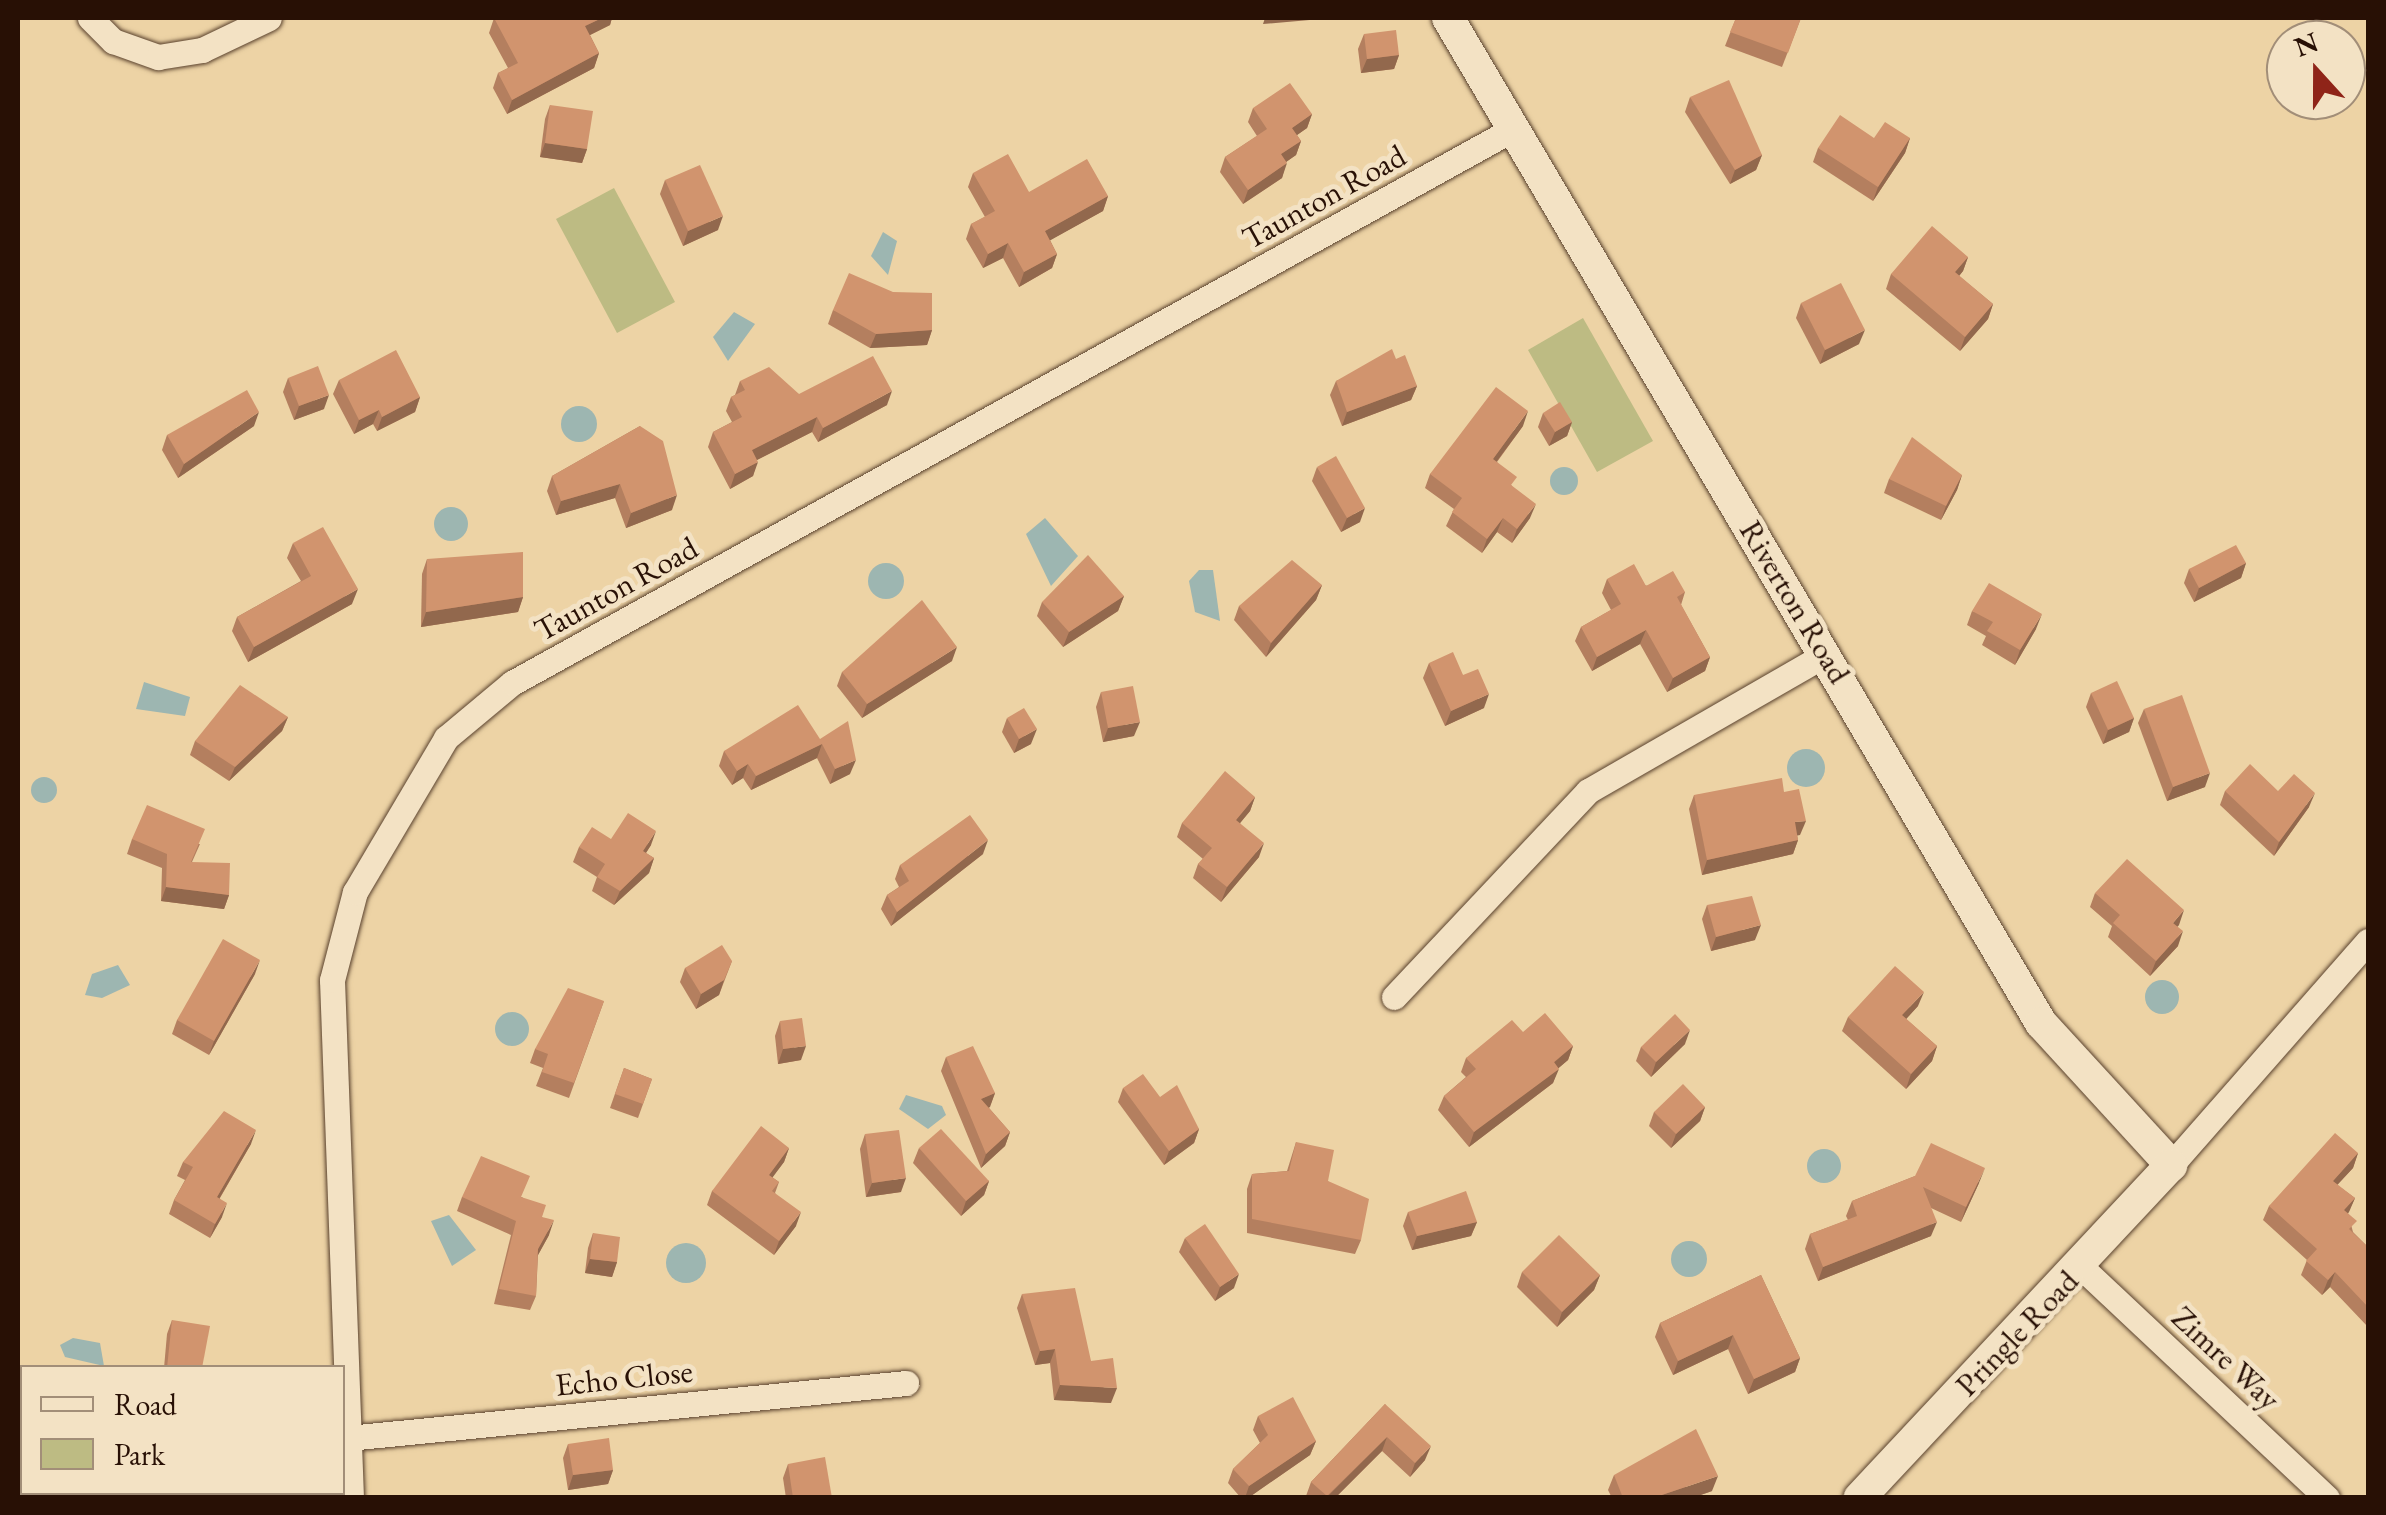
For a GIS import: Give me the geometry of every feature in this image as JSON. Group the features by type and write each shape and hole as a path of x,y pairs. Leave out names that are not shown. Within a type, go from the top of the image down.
{"street":[{"path":"90,18 113,42 158,57 202,50 269,18"},
{"name":"Riverton Road","path":"1448,18 2042,1024 2171,1165"},
{"name":"Taunton Road","path":"351,1498 332,980 356,892 446,738 512,683 1515,128"},
{"path":"1394,997 1588,791 1826,654"},
{"path":"2171,1165 2368,941"},
{"name":"Pringle Road","path":"1859,1498 2171,1165"},
{"name":"Zimre Way","path":"2080,1266 2327,1498"},
{"name":"Echo Close","path":"348,1438 906,1383"}],"green space":[{"path":"614,188 675,302 617,333 556,219"},
{"path":"1583,318 1653,441 1597,472 1528,350"}],"water":[{"path":"883,232 897,241 888,275 871,256"},
{"path":"734,312 755,324 728,361 713,337"},
{"path":"579,406 591,412 597,424 591,436 579,442 567,436 561,424 567,412"},
{"path":"1564,467 1574,471 1578,481 1574,491 1564,495 1554,491 1550,481 1554,471"},
{"path":"451,507 463,512 468,524 463,536 451,541 439,536 434,524 439,512"},
{"path":"1045,518 1078,556 1051,586 1026,534"},
{"path":"886,563 899,568 904,581 899,594 886,599 873,594 868,581 873,568"},
{"path":"1199,570 1213,570 1220,621 1195,612 1189,581"},
{"path":"144,682 190,697 185,716 136,709"},
{"path":"1806,749 1820,754 1825,768 1820,782 1806,787 1792,782 1787,768 1792,754"},
{"path":"44,777 53,781 57,790 53,799 44,803 35,799 31,790 35,781"},
{"path":"118,965 130,985 102,998 85,995 92,974"},
{"path":"2162,980 2174,985 2179,997 2174,1009 2162,1014 2150,1009 2145,997 2150,985"},
{"path":"512,1012 524,1017 529,1029 524,1041 512,1046 500,1041 495,1029 500,1017"},
{"path":"906,1095 942,1106 946,1115 928,1129 899,1109"},
{"path":"1824,1149 1836,1154 1841,1166 1836,1178 1824,1183 1812,1178 1807,1166 1812,1154"},
{"path":"449,1215 476,1250 452,1266 431,1221"},
{"path":"1689,1241 1701,1247 1707,1259 1701,1271 1689,1277 1677,1271 1671,1259 1677,1247"},
{"path":"686,1243 700,1249 706,1263 700,1277 686,1283 672,1277 666,1263 672,1249"},
{"path":"73,1338 100,1343 104,1365 65,1357 60,1345"}],"building":[{"path":"494,18 602,18 585,26 599,53 512,100 498,73 518,63"},
{"path":"1736,18 1801,18 1788,53 1730,32"},
{"path":"1396,30 1399,55 1367,59 1364,34"},
{"path":"1729,80 1762,155 1735,170 1690,97"},
{"path":"1290,83 1312,114 1292,128 1301,141 1281,154 1287,163 1248,190 1225,157 1267,129 1253,108"},
{"path":"550,105 593,111 587,149 545,143"},
{"path":"1840,115 1874,138 1885,122 1910,138 1878,187 1818,148"},
{"path":"1008,154 1029,192 1087,159 1108,196 1045,231 1057,254 1024,272 1008,243 988,254 971,224 995,211 973,173"},
{"path":"700,165 723,216 688,231 665,180"},
{"path":"1932,226 1968,257 1955,272 1993,304 1965,337 1891,274"},
{"path":"849,273 893,292 932,293 932,330 876,334 833,310"},
{"path":"1841,283 1865,330 1825,350 1801,303"},
{"path":"1392,349 1396,359 1405,355 1417,386 1347,412 1336,381"},
{"path":"396,350 420,397 382,417 379,410 359,420 339,380"},
{"path":"873,356 892,391 823,428 817,417 752,450 758,462 735,474 713,432 742,417 731,397 745,390 740,381 769,367 799,394"},
{"path":"318,366 329,395 299,406 288,378"},
{"path":"1496,387 1528,411 1493,459 1517,477 1511,485 1536,504 1517,529 1503,518 1487,539 1452,512 1462,498 1430,474"},
{"path":"247,390 259,412 184,464 167,435"},
{"path":"1560,402 1572,422 1555,432 1543,413"},
{"path":"640,426 663,441 677,495 631,513 620,484 561,501 552,476"},
{"path":"1912,437 1962,475 1946,506 1889,479"},
{"path":"1336,456 1365,508 1347,518 1317,467"},
{"path":"323,527 358,589 254,647 237,617 311,576 293,543"},
{"path":"2236,545 2246,563 2199,588 2189,569"},
{"path":"523,552 523,597 426,612 427,559"},
{"path":"1088,555 1124,596 1069,632 1042,602"},
{"path":"1292,560 1322,585 1271,643 1239,606"},
{"path":"1634,564 1646,586 1673,571 1685,592 1677,597 1710,657 1673,678 1646,630 1597,657 1581,627 1621,604 1607,579"},
{"path":"1989,583 2042,614 2020,650 1987,631 1993,622 1972,611"},
{"path":"922,600 957,647 867,704 842,672"},
{"path":"1453,652 1463,675 1478,669 1489,694 1451,711 1429,663"},
{"path":"2117,681 2134,718 2108,730 2091,693"},
{"path":"240,685 288,717 235,767 195,741"},
{"path":"1133,686 1140,722 1108,728 1101,692"},
{"path":"2182,695 2210,773 2173,787 2144,709"},
{"path":"798,705 820,739 848,721 856,760 835,769 822,744 756,776 748,764 737,771 724,751"},
{"path":"1024,708 1037,729 1019,739 1007,718"},
{"path":"2250,764 2278,791 2294,774 2315,793 2279,842 2225,791"},
{"path":"1225,771 1255,797 1236,820 1264,843 1227,887 1198,864 1212,848 1182,823"},
{"path":"1782,778 1784,792 1799,789 1806,821 1795,822 1798,840 1707,860 1694,795"},
{"path":"147,805 205,829 191,862 230,863 229,895 166,887 167,854 132,839"},
{"path":"628,813 656,831 643,851 654,858 620,891 597,877 605,864 579,847 592,827 611,839"},
{"path":"970,815 988,840 897,912 887,895 909,881 900,865"},
{"path":"2127,859 2184,910 2173,923 2183,931 2156,961 2113,923 2120,915 2095,893"},
{"path":"1752,896 1761,925 1716,937 1707,905"},
{"path":"223,939 260,960 214,1041 177,1020"},
{"path":"722,945 732,961 724,980 701,994 685,968"},
{"path":"1895,966 1924,992 1902,1015 1937,1046 1911,1074 1848,1017"},
{"path":"568,988 604,1001 574,1083 542,1072 548,1054 535,1049"},
{"path":"1545,1013 1573,1046 1554,1062 1559,1069 1474,1132 1444,1096 1476,1069 1466,1058 1512,1020 1523,1032"},
{"path":"1675,1014 1690,1030 1656,1062 1641,1047"},
{"path":"802,1018 806,1046 783,1049 780,1021"},
{"path":"973,1046 995,1093 981,1099 1010,1132 986,1154 946,1057"},
{"path":"624,1068 652,1079 643,1104 615,1094"},
{"path":"1143,1074 1160,1097 1177,1085 1199,1129 1169,1151 1123,1088"},
{"path":"1683,1084 1705,1107 1676,1134 1654,1112"},
{"path":"224,1111 256,1130 217,1197 227,1203 215,1224 174,1200 193,1167 183,1162"},
{"path":"761,1126 789,1148 769,1175 779,1182 772,1191 801,1212 779,1241 712,1191"},
{"path":"941,1129 989,1181 966,1201 919,1148"},
{"path":"899,1130 906,1178 872,1183 865,1134"},
{"path":"2335,1133 2358,1153 2333,1181 2355,1198 2344,1210 2357,1221 2349,1229 2368,1247 2368,1307 2335,1272 2328,1280 2306,1261 2317,1249 2269,1206"},
{"path":"1296,1142 1334,1150 1328,1181 1369,1199 1361,1240 1252,1219 1252,1174 1289,1171"},
{"path":"1931,1143 1985,1168 1966,1207 1923,1187 1937,1222 1823,1267 1810,1234 1857,1216 1852,1201 1915,1176"},
{"path":"481,1156 530,1176 521,1197 546,1205 542,1217 554,1220 538,1249 536,1296 499,1289 516,1221 462,1197"},
{"path":"1466,1191 1477,1222 1417,1236 1408,1212"},
{"path":"1205,1224 1239,1274 1220,1287 1185,1238"},
{"path":"593,1233 620,1237 617,1262 590,1259"},
{"path":"1559,1235 1600,1275 1562,1312 1522,1272"},
{"path":"1761,1275 1800,1358 1754,1379 1733,1335 1678,1361 1660,1323"},
{"path":"1075,1288 1091,1361 1113,1358 1117,1388 1060,1385 1055,1349 1040,1351 1022,1294"},
{"path":"172,1320 210,1326 203,1365 167,1365"},
{"path":"1293,1397 1316,1441 1249,1486 1233,1469 1268,1435 1258,1416"},
{"path":"1385,1404 1431,1446 1415,1463 1387,1437 1327,1496 1311,1482"},
{"path":"1696,1429 1718,1476 1653,1498 1623,1498 1614,1475"},
{"path":"609,1438 613,1470 573,1475 568,1444"},
{"path":"825,1457 832,1498 793,1498 788,1464"},
{"path":"182,1495 220,1495 219,1498 181,1498"}]}
